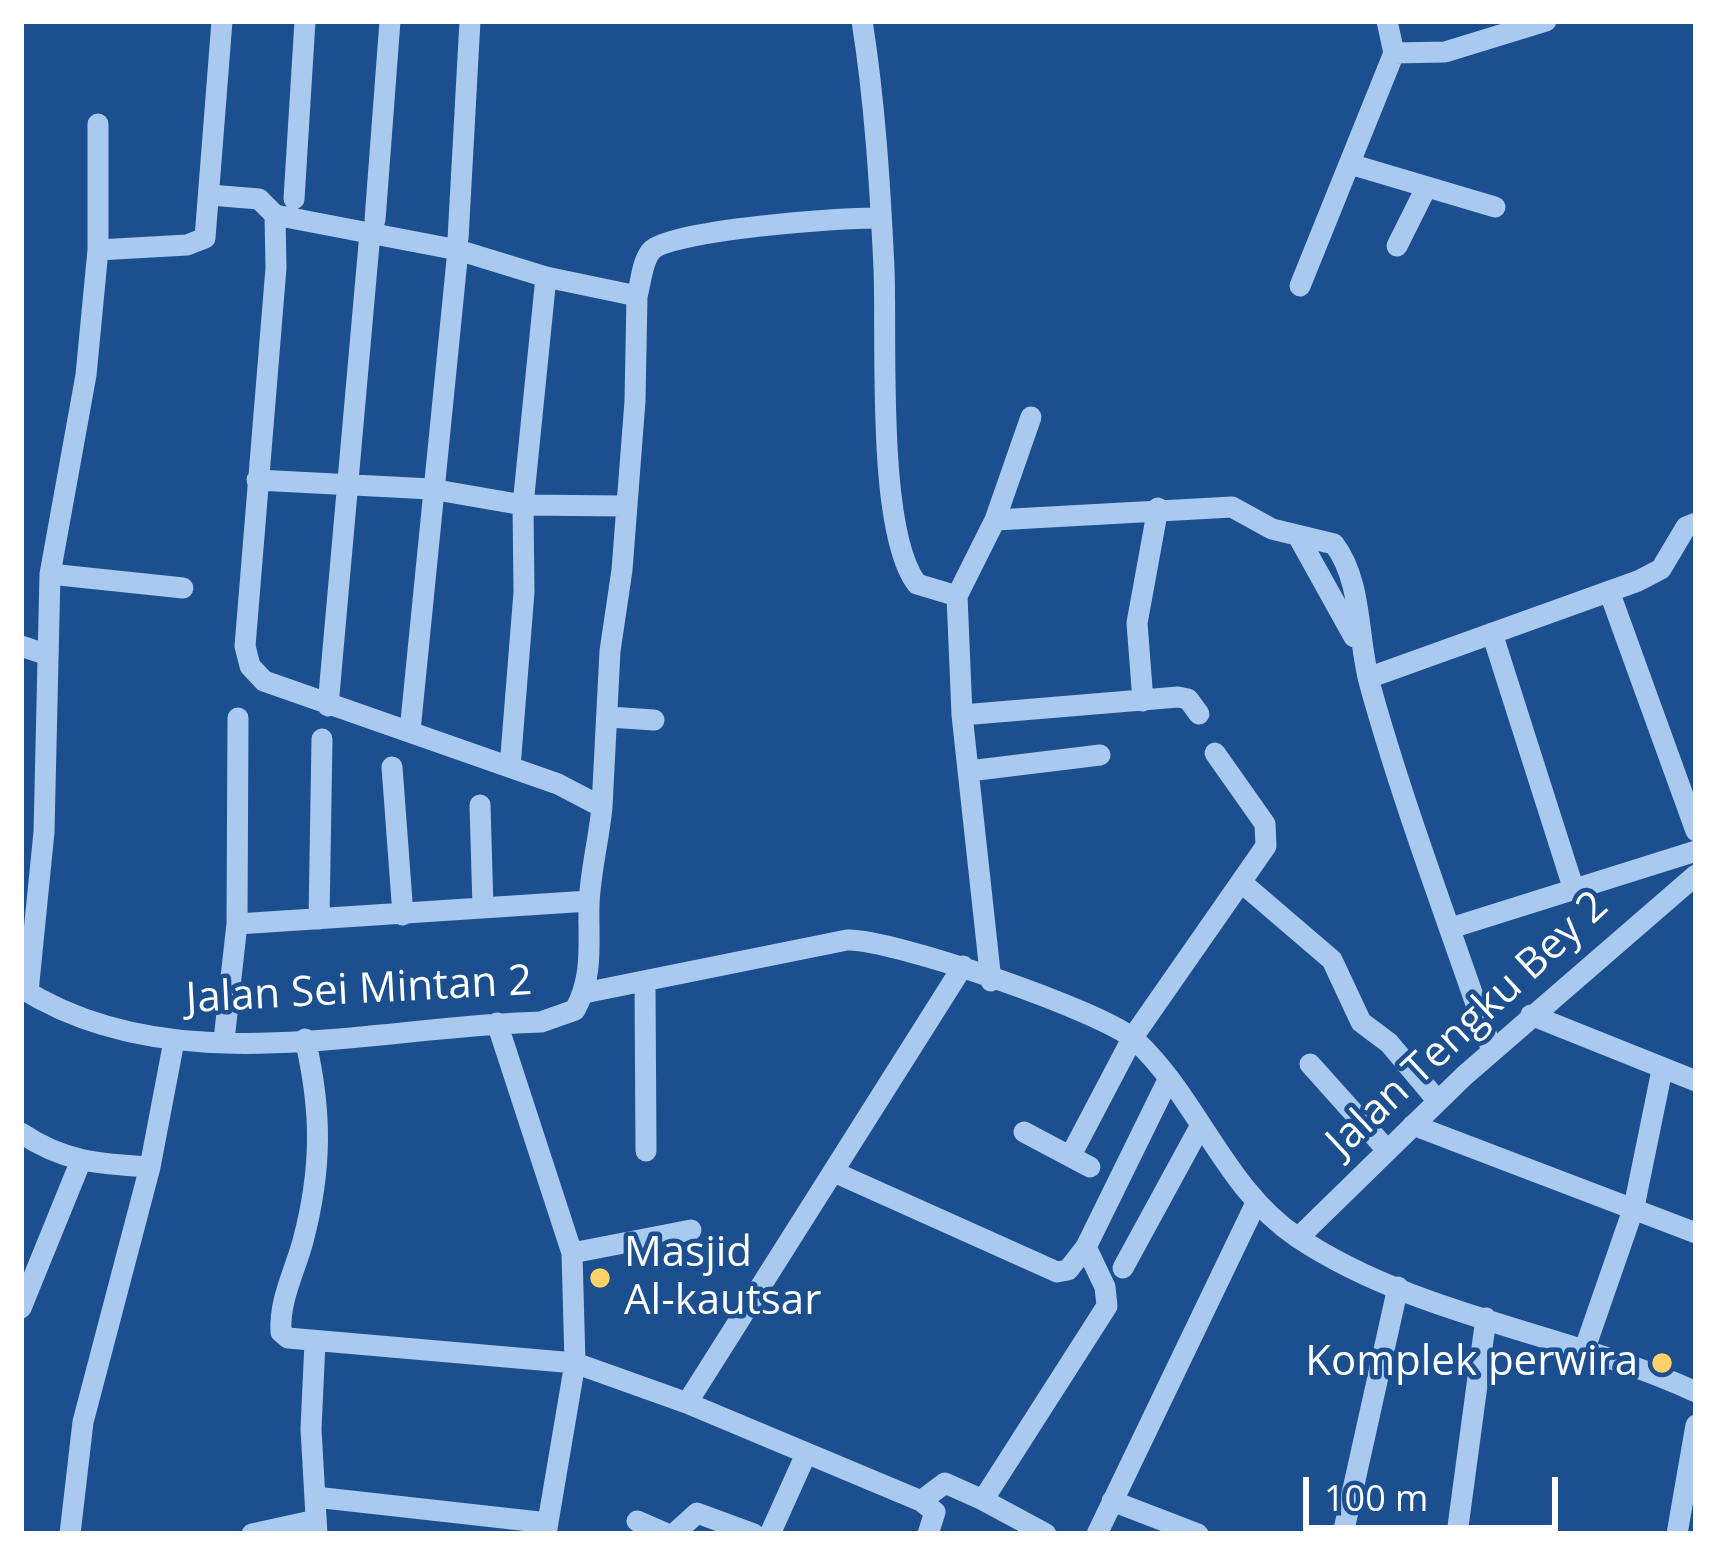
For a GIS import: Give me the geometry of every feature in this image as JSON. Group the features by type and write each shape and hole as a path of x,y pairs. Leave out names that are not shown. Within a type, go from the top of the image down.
{"street":[{"path":"98,250 199,243 207,233 222,21"},
{"path":"294,200 305,21"},
{"path":"328,706 390,21"},
{"path":"410,731 458,244 470,21"},
{"path":"1300,286 1394,53 1387,21"},
{"path":"1394,53 1445,52 1546,21"},
{"path":"863,22 879,218 890,451 901,550 917,584 957,596"},
{"path":"24,990 44,832 50,574 86,375 98,250 98,124"},
{"path":"1350,164 1495,208"},
{"path":"1396,245 1425,190"},
{"path":"210,195 260,199 275,215 372,226 458,244 545,277 637,296"},
{"path":"275,215 276,268 245,646 250,666 264,681 510,767 602,808"},
{"path":"584,994 609,717 637,296 647,258 664,243 850,217 879,218"},
{"path":"510,767 524,592 523,505 545,277"},
{"path":"991,981 962,715 957,596 995,520 1031,416"},
{"path":"257,480 431,489 523,505 624,506"},
{"path":"995,520 1158,508 1243,509 1273,529 1334,544 1344,557 1368,678 1492,1051"},
{"path":"1143,700 1137,623 1158,508"},
{"path":"1368,678 1661,569 1686,527 1696,523"},
{"path":"50,574 183,588"},
{"path":"1610,591 1696,831"},
{"path":"1492,634 1574,890"},
{"path":"21,646 48,655"},
{"path":"962,715 1178,697 1188,699 1199,714"},
{"path":"609,717 653,720"},
{"path":"224,1040 237,925 238,718"},
{"path":"319,919 322,740"},
{"path":"1024,1132 1081,1161 1133,1037 1269,836 1215,753"},
{"path":"969,771 1100,755"},
{"path":"392,767 403,915"},
{"path":"480,805 483,908"},
{"path":"1451,928 1696,851"},
{"name":"Jalan Tengku Bey 2","path":"1298,1238 1437,1100 1696,875"},
{"path":"1240,882 1331,960 1361,1022 1389,1043 1437,1100"},
{"path":"237,925 589,901"},
{"name":"Jalan Sei Mintan 2","path":"24,990 119,1032 174,1041 305,1039 560,1018 575,1010 584,994 847,940 889,942 963,966 1133,1037 1169,1078 1256,1203 1298,1238 1398,1287 1585,1348 1696,1392"},
{"path":"687,1403 963,966"},
{"path":"645,983 646,1151"},
{"path":"1531,1016 1696,1081"},
{"path":"315,1497 547,1529 575,1363 572,1253 497,1023"},
{"path":"305,1039 320,1114 321,1152 280,1324 288,1338 575,1363 687,1403 921,1501 935,1512 928,1534"},
{"path":"70,1534 83,1422 150,1167 174,1041"},
{"path":"1310,1064 1387,1150"},
{"path":"1585,1348 1634,1207 1662,1070"},
{"path":"834,1172 1057,1272 1068,1270 1086,1247 1169,1078"},
{"path":"1123,1268 1202,1125"},
{"path":"1412,1125 1696,1234"},
{"path":"21,1133 53,1155 80,1163 150,1167"},
{"path":"21,1308 80,1163"},
{"path":"1097,1534 1256,1203"},
{"path":"572,1253 691,1230"},
{"path":"983,1500 1106,1306 1106,1287 1086,1247"},
{"path":"1343,1534 1398,1287"},
{"path":"1457,1534 1486,1318"},
{"path":"252,1534 316,1527 315,1342"},
{"path":"1677,1534 1696,1425"},
{"path":"770,1534 806,1454"},
{"path":"921,1501 945,1483 1046,1534"},
{"path":"1112,1501 1198,1534"},
{"path":"637,1521 670,1534 697,1513 754,1534"}],"place":[{"name":"Masjid Al-kautsar","path":"600,1278"},
{"name":"Komplek perwira","path":"1662,1363"}]}
